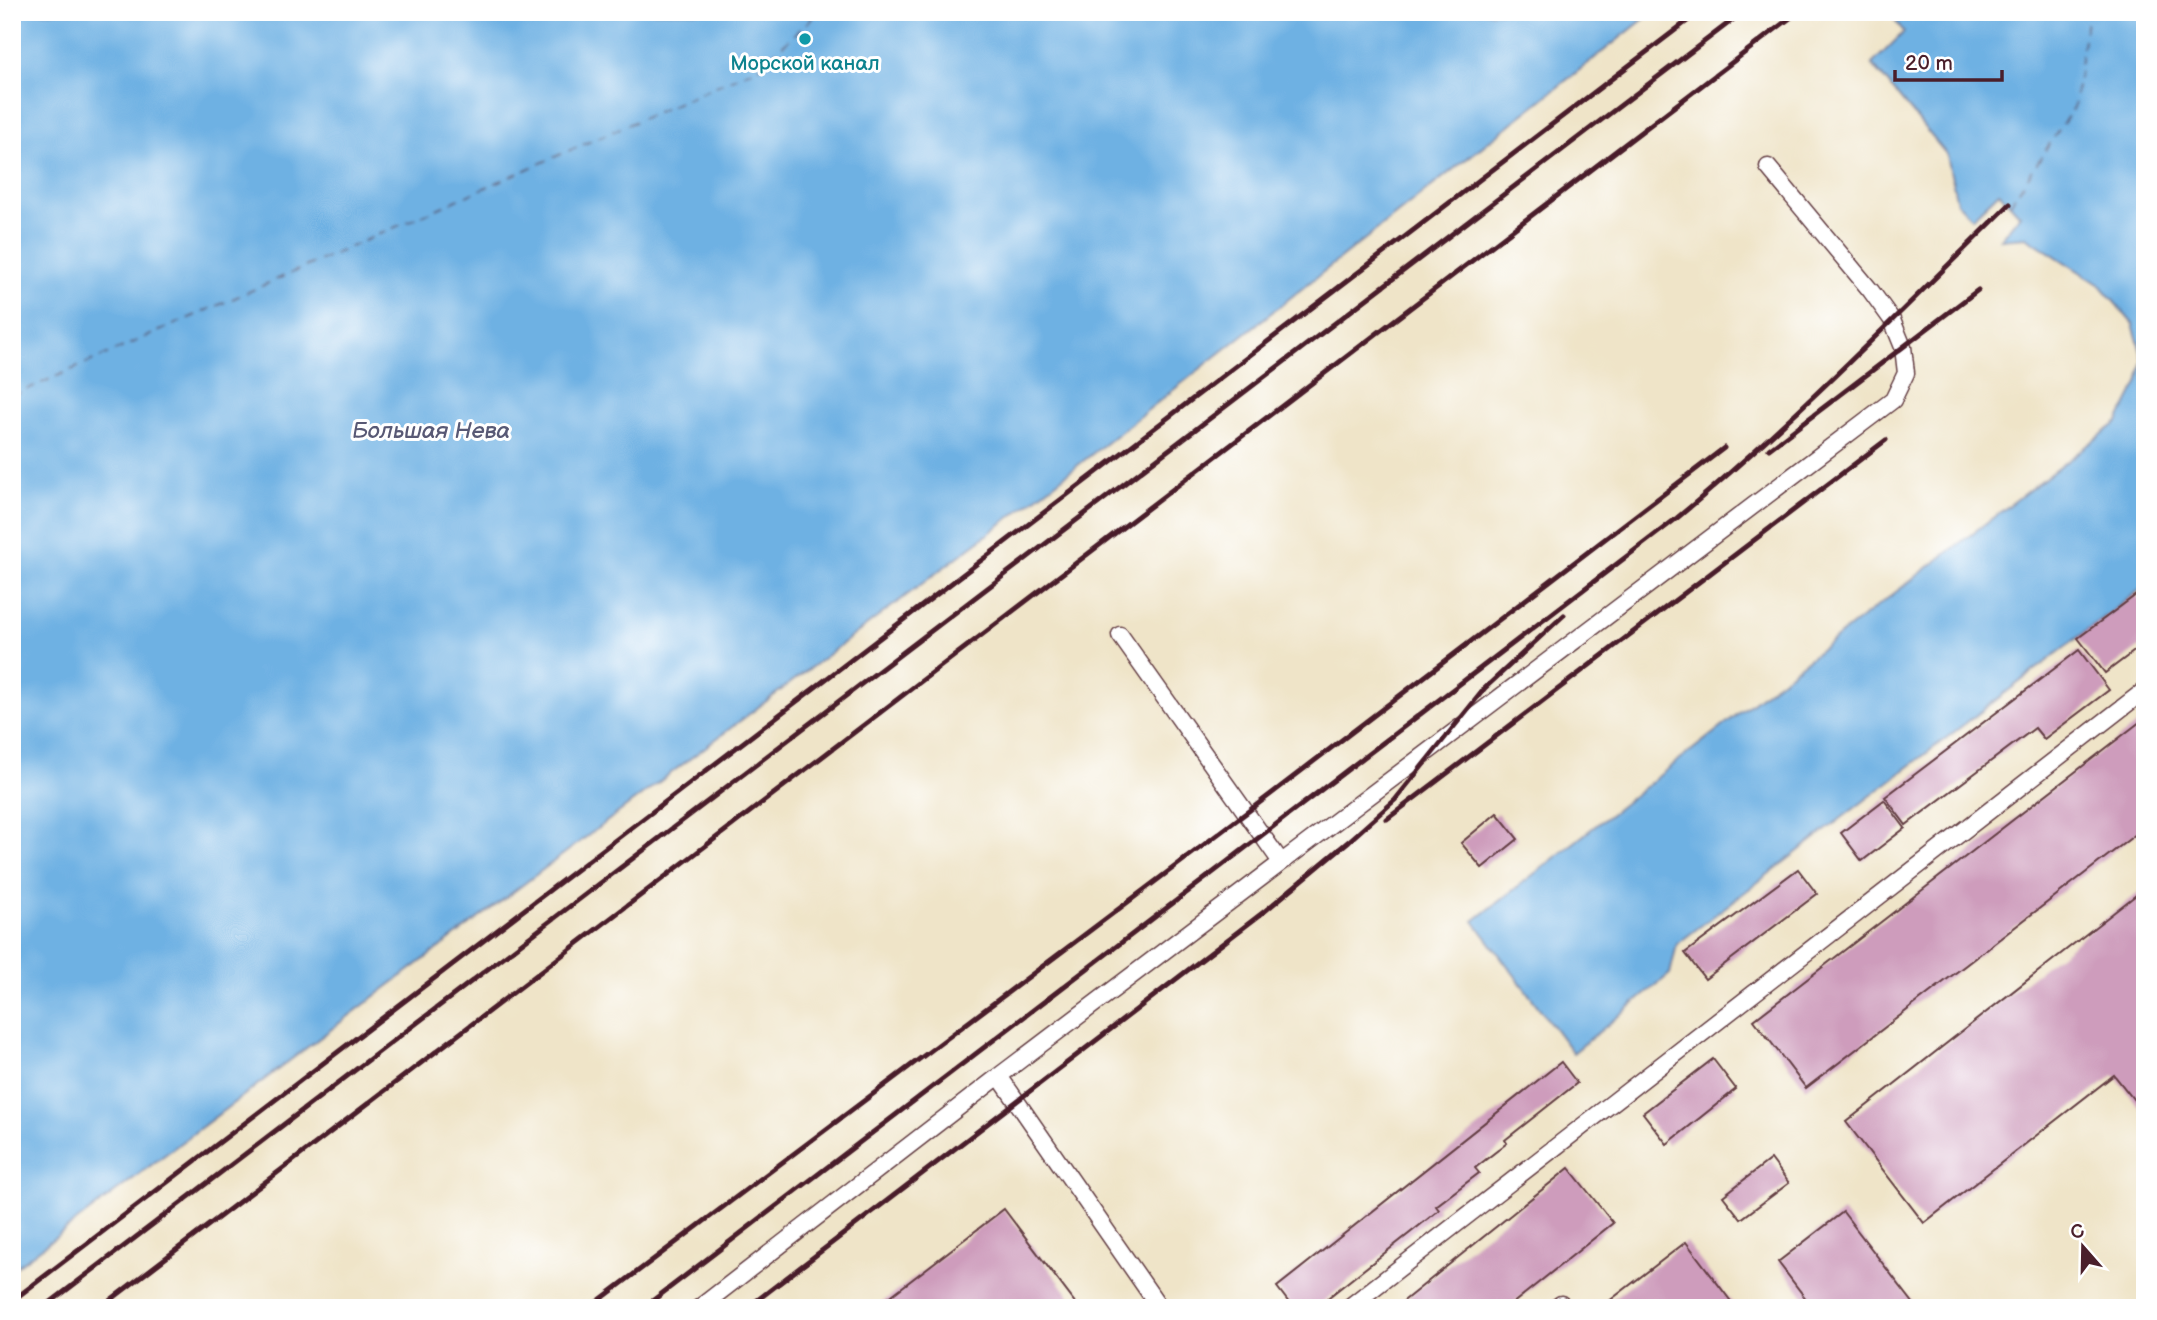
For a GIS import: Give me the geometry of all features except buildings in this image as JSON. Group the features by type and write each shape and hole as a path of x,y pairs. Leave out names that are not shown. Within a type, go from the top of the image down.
{"lane":[{"path":"699,1308 999,1076 1893,400 1906,373 1903,347 1892,320 1769,167"},
{"path":"1120,635 1281,862"},
{"path":"1348,1308 2145,690"},
{"path":"999,1076 1160,1308"},
{"path":"1556,1308 1561,1304 1564,1308"}],"water":[{"name":"Большая Нева","path":"12,12 1653,12 1049,488 12,1270"},
{"path":"1889,12 2145,12 2145,586 1677,944 1670,974 1573,1053 1474,921 1794,670 2118,422 2138,383 2143,359 2133,324 2100,285 2026,237 2000,239 2020,215 1999,192 1972,218 1957,203 1947,155 1872,64 1904,32"}],"ferry route":[{"path":"12,396 759,67 819,12"},
{"path":"2010,204 2074,107 2088,12"}],"railway":[{"path":"12,1301 1699,12"},
{"path":"43,1308 1743,12"},
{"path":"100,1308 1798,12"},
{"path":"643,1308 1677,518 1805,404 2010,204"},
{"path":"1769,449 1978,290"},
{"path":"1387,819 1886,440"},
{"path":"589,1308 1246,813 1724,448"},
{"path":"747,1308 1265,911 1349,841 1395,800 1485,688 1564,615"}],"place":[{"name":"Морской канал","path":"805,39"}]}
